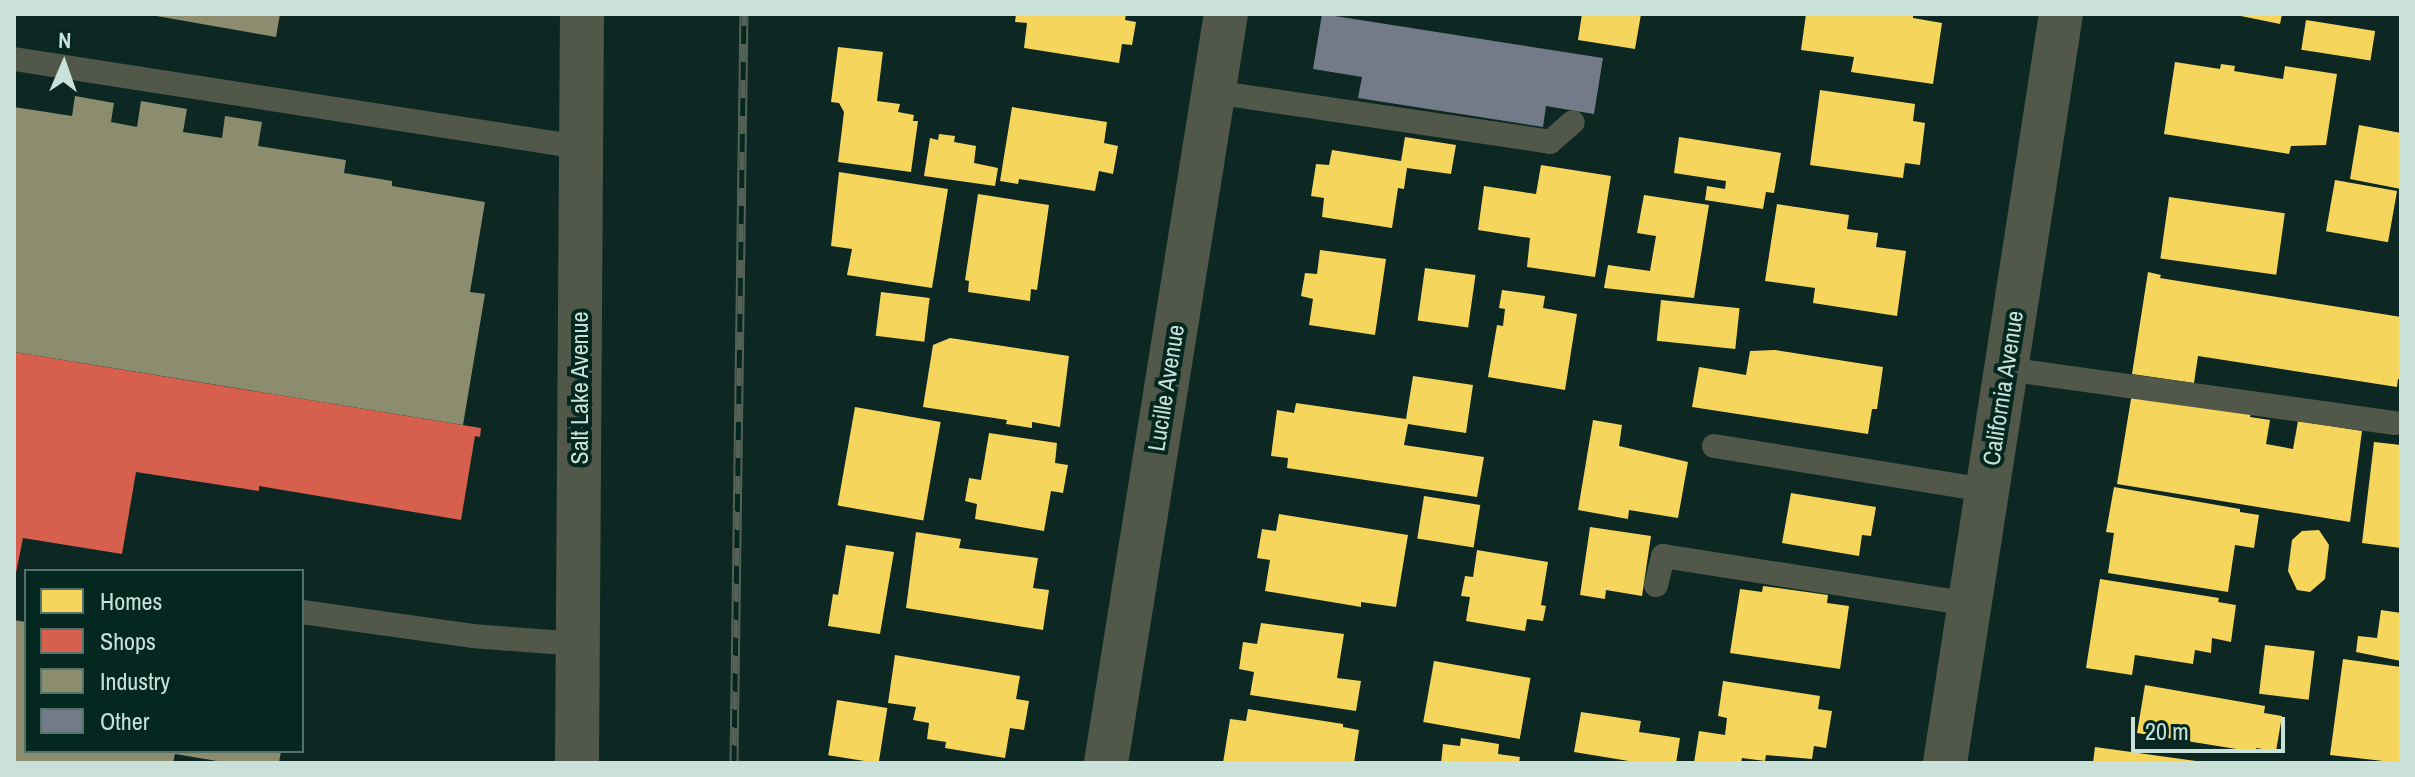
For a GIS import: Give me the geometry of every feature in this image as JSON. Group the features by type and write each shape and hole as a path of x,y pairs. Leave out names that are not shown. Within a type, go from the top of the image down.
{"street":[{"name":"Salt Lake Avenue","path":"577,763 582,14"},
{"name":"Lucille Avenue","path":"1106,763 1226,14"},
{"name":"California Avenue","path":"1945,763 2061,14"}],"lane":[{"path":"14,59 580,147"},
{"path":"1213,92 1550,142 1573,122"},
{"path":"2006,369 2395,423"},
{"path":"1714,446 1987,490"},
{"path":"1656,585 1663,556 1969,604"},
{"path":"304,612 472,636 579,644"}],"building: Homes":[{"path":"1016,14 1126,14 1125,20 1136,22 1132,45 1122,44 1119,63 1024,48 1027,23 1015,22"},
{"path":"1582,14 1641,14 1635,49 1578,40"},
{"path":"1806,14 1913,14 1913,18 1942,23 1933,84 1851,72 1854,57 1801,50"},
{"path":"2231,14 2282,14 2280,24"},
{"path":"2306,20 2375,31 2370,61 2301,50"},
{"path":"838,47 883,52 877,101 900,104 898,112 914,115 913,121 918,121 911,172 838,162 844,112 839,103 831,102"},
{"path":"2175,62 2220,69 2221,64 2235,66 2234,71 2283,79 2285,66 2337,74 2326,145 2291,146 2289,154 2164,134"},
{"path":"1820,90 1915,104 1913,121 1925,123 1920,165 1905,163 1903,178 1810,165"},
{"path":"1012,107 1107,122 1104,143 1118,146 1113,174 1099,171 1095,191 1019,179 1018,184 1000,181"},
{"path":"2359,125 2401,133 2401,189 2350,179"},
{"path":"939,134 955,136 954,142 976,146 974,163 998,168 995,186 924,176 930,138 938,140"},
{"path":"1405,137 1456,145 1451,174 1407,168 1404,189 1398,188 1392,228 1322,217 1324,198 1311,196 1316,164 1329,165 1332,150 1401,161"},
{"path":"1679,137 1781,153 1774,193 1766,192 1763,209 1705,200 1707,186 1725,189 1726,181 1674,173"},
{"path":"1541,165 1611,176 1595,277 1527,267 1530,238 1478,230 1484,186 1536,194"},
{"path":"839,172 948,189 932,288 847,275 852,249 831,246"},
{"path":"2335,180 2397,191 2388,242 2326,231"},
{"path":"978,194 1049,205 1037,290 1031,289 1030,301 968,292 969,281 965,280"},
{"path":"1644,195 1709,205 1694,298 1604,288 1608,265 1650,271 1656,236 1637,233"},
{"path":"2169,197 2285,213 2276,275 2160,258"},
{"path":"1777,204 1849,215 1847,229 1878,233 1876,247 1906,251 1897,316 1813,303 1815,288 1765,281"},
{"path":"1320,250 1386,259 1375,335 1309,325 1313,299 1301,296 1305,273 1317,274"},
{"path":"1425,268 1476,275 1468,328 1418,320"},
{"path":"2148,272 2161,275 2160,278 2401,317 2401,379 2398,379 2397,387 2198,356 2194,383 2132,374"},
{"path":"1502,290 1545,296 1543,308 1577,314 1565,390 1488,377 1497,325 1503,326 1505,309 1499,308"},
{"path":"881,292 930,298 924,342 876,336"},
{"path":"1661,300 1740,308 1735,349 1657,341"},
{"path":"950,338 1069,356 1060,427 1032,422 1032,428 1006,424 1007,420 923,407 933,345"},
{"path":"1775,350 1883,367 1877,409 1872,409 1868,434 1692,407 1699,367 1746,375 1750,351"},
{"path":"1413,376 1473,385 1466,433 1408,424 1404,445 1484,457 1477,497 1287,468 1288,458 1271,456 1277,410 1294,413 1296,403 1406,419"},
{"path":"2132,393 2251,413 2250,417 2270,420 2266,444 2293,449 2298,421 2362,431 2350,522 2117,484"},
{"path":"855,407 941,422 923,521 838,505"},
{"path":"1593,420 1622,425 1619,446 1688,462 1678,518 1629,510 1628,519 1578,510"},
{"path":"989,433 1057,443 1055,463 1068,465 1063,493 1051,491 1044,531 975,519 977,504 965,501 969,478 981,480"},
{"path":"2374,442 2401,445 2401,548 2362,543"},
{"path":"2114,487 2259,515 2254,548 2235,545 2228,592 2108,573 2114,533 2106,532"},
{"path":"1791,493 1876,507 1871,536 1862,535 1859,556 1782,543"},
{"path":"1424,496 1480,505 1474,547 1417,538"},
{"path":"1279,514 1408,535 1396,607 1361,602 1361,607 1265,591 1270,560 1257,558 1262,529 1276,531"},
{"path":"1590,527 1651,536 1642,596 1606,590 1605,599 1580,595"},
{"path":"2319,530 2329,545 2325,579 2310,592 2297,590 2288,571 2292,540 2302,531"},
{"path":"916,532 961,539 959,548 1038,558 1033,588 1049,590 1043,630 906,608"},
{"path":"846,545 894,552 880,634 828,626 833,594 838,595"},
{"path":"1477,550 1548,562 1541,605 1546,606 1543,621 1527,619 1525,631 1466,621 1470,597 1461,596 1465,576 1473,577"},
{"path":"2100,579 2219,598 2218,602 2236,605 2231,642 2212,638 2211,653 2195,650 2193,664 2135,655 2132,675 2086,668"},
{"path":"1763,586 1828,595 1827,603 1849,606 1840,669 1730,653 1740,589 1762,592"},
{"path":"2381,610 2401,613 2401,661 2356,652 2358,636 2377,638"},
{"path":"1261,623 1344,634 1337,678 1361,681 1356,711 1250,695 1254,672 1239,669 1243,642 1257,644"},
{"path":"2265,645 2315,651 2309,700 2259,694"},
{"path":"895,655 1020,676 1016,699 1029,701 1024,730 1010,728 1005,758 945,748 946,742 927,739 929,723 913,720 916,707 888,703"},
{"path":"2343,659 2401,667 2401,763 2330,755"},
{"path":"1434,661 1531,678 1520,739 1423,722"},
{"path":"1723,681 1820,696 1818,709 1832,711 1826,748 1814,746 1812,759 1766,755 1765,761 1742,758 1741,763 1694,763 1699,731 1725,735 1727,718 1718,716"},
{"path":"2145,685 2265,706 2264,713 2282,716 2276,751 2256,748 2255,752 2137,733"},
{"path":"837,700 887,708 879,763 828,755"},
{"path":"1248,709 1343,724 1343,727 1359,730 1354,763 1223,763 1230,719 1246,721"},
{"path":"1581,712 1641,721 1639,732 1680,738 1676,763 1641,763 1574,752"},
{"path":"1461,738 1499,744 1498,754 1520,757 1519,763 1441,763 1443,744 1460,746"},
{"path":"2095,747 2196,761 2196,763 2093,763"}],"building: Shops":[{"path":"14,352 481,428 480,437 475,436 461,520 259,486 259,491 136,472 122,554 23,538 14,583"}],"building: Industry":[{"path":"145,14 280,14 276,37"},
{"path":"75,96 114,103 111,122 137,127 141,101 187,109 183,132 222,138 225,116 262,122 258,146 346,160 344,173 392,181 392,186 485,202 470,292 485,294 463,425 14,352 14,107 72,116"},
{"path":"14,620 24,622 24,753 281,753 279,763 229,763 175,754 173,763 14,763"}],"building: Other":[{"path":"1322,14 1603,58 1594,114 1546,106 1543,127 1358,98 1362,77 1313,69"}],"railway":[{"path":"734,763 744,14"}]}
